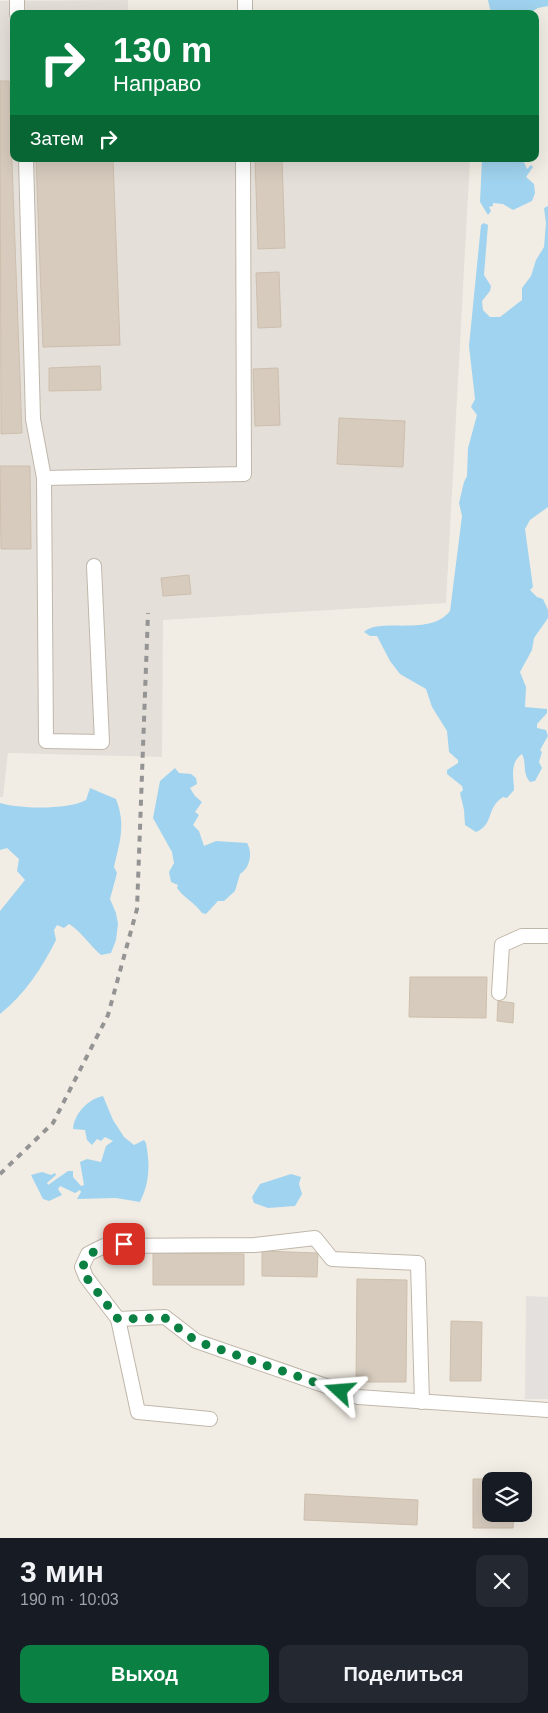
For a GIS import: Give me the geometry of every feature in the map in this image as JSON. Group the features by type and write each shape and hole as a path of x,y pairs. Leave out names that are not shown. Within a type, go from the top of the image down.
{"lane":[{"path":"26,162 32,419 44,478 46,741 102,742 94,566"},
{"path":"44,478 244,474 243,162"},
{"path":"499,993 502,945 522,936 548,936"},
{"path":"210,1419 138,1412 118,1319 86,1277 82,1268 88,1254 104,1246 124,1244 255,1245 315,1238 332,1259 418,1262 422,1402"},
{"path":"118,1319 165,1318 196,1341 358,1397 548,1410"}],"shaded area":[{"path":"128,0 128,10 10,10 10,162 470,162 446,603 163,620 162,757 8,753 3,797 0,797 0,1"},
{"path":"526,1296 548,1297 548,1399 525,1399"}],"water":[{"path":"488,0 548,0 548,6 535,10 490,9"},
{"path":"482,162 524,162 527,169 531,165 533,167 526,177 534,184 535,193 532,201 513,210 503,204 493,203 493,206 489,207 491,211 488,215 480,202"},
{"path":"548,206 548,507 530,520 525,529 533,587 530,590 537,597 543,599 548,610 548,618 534,638 532,650 520,672 526,687 525,707 547,709 547,713 537,724 537,728 546,730 548,736 540,750 542,752 539,762 542,768 535,781 530,782 528,779 522,754 514,766 514,790 507,798 503,797 497,802 486,825 476,832 465,825 460,793 463,790 462,786 447,774 447,770 458,763 458,760 449,752 447,731 432,707 426,689 400,674 390,661 377,636 370,636 364,632 381,626 430,623 441,619 450,611 462,516 459,503 467,476 468,448 477,415 471,407 475,399 469,346 481,225 484,223 488,225 484,275 491,286 490,291 482,301 483,310 490,317 500,317 522,300 522,288 531,276 536,260 544,247 546,223 544,208"},
{"path":"175,768 179,773 191,774 196,778 197,784 190,788 202,802 195,812 199,815 193,825 199,831 204,846 216,841 247,843 250,851 250,860 240,874 235,891 224,901 218,901 206,914 202,913 180,892 177,888 178,885 171,882 169,872 174,863 172,852 153,818 160,781"},
{"path":"90,788 116,799 121,817 121,833 114,867 117,873 110,899 118,924 116,940 111,953 101,955 69,924 64,928 57,925 54,930 56,940 45,961 25,989 0,1014 0,911 25,880 17,871 19,859 7,848 0,850 0,803 44,808 68,806 86,800"},
{"path":"103,1096 113,1120 124,1137 134,1145 144,1140 146,1143 148,1173 146,1187 140,1202 116,1198 77,1199 81,1192 80,1190 75,1193 60,1186 58,1189 62,1195 49,1201 43,1199 31,1175 42,1172 51,1175 55,1173 56,1175 47,1183 48,1185 68,1171 73,1171 73,1177 81,1186 84,1185 80,1162 87,1159 101,1162 106,1146 113,1141 105,1137 101,1141 97,1139 92,1145 87,1140 85,1130 73,1129 76,1118 83,1108 92,1100"},
{"path":"291,1174 301,1177 299,1184 302,1194 295,1206 268,1208 254,1203 252,1197 260,1184"}],"building":[{"path":"0,81 9,81 10,162 12,162 22,433 1,434"},
{"path":"36,162 113,162 120,345 43,347"},
{"path":"255,162 282,162 285,248 258,249"},
{"path":"279,272 281,327 258,328 256,273"},
{"path":"100,366 101,390 49,391 49,368"},
{"path":"278,368 280,425 255,426 253,369"},
{"path":"339,418 405,421 403,467 337,464"},
{"path":"0,466 30,466 31,549 1,549"},
{"path":"189,575 191,594 163,596 161,578"},
{"path":"410,977 487,977 486,1018 409,1017"},
{"path":"498,1001 514,1003 513,1023 497,1021"},
{"path":"262,1251 318,1253 317,1277 262,1276"},
{"path":"153,1253 244,1254 244,1285 153,1285"},
{"path":"357,1279 407,1280 406,1382 356,1382"},
{"path":"451,1321 482,1322 481,1381 450,1381"},
{"path":"473,1479 482,1479 482,1522 513,1522 513,1528 473,1528"},
{"path":"305,1494 418,1500 417,1525 304,1520"}],"railway":[{"path":"0,1174 53,1123 108,1015 137,909 148,613"}],"route":[{"path":"124,1244 104,1246 88,1254 82,1268 86,1277 118,1319 165,1318 196,1341 340,1391"}]}
